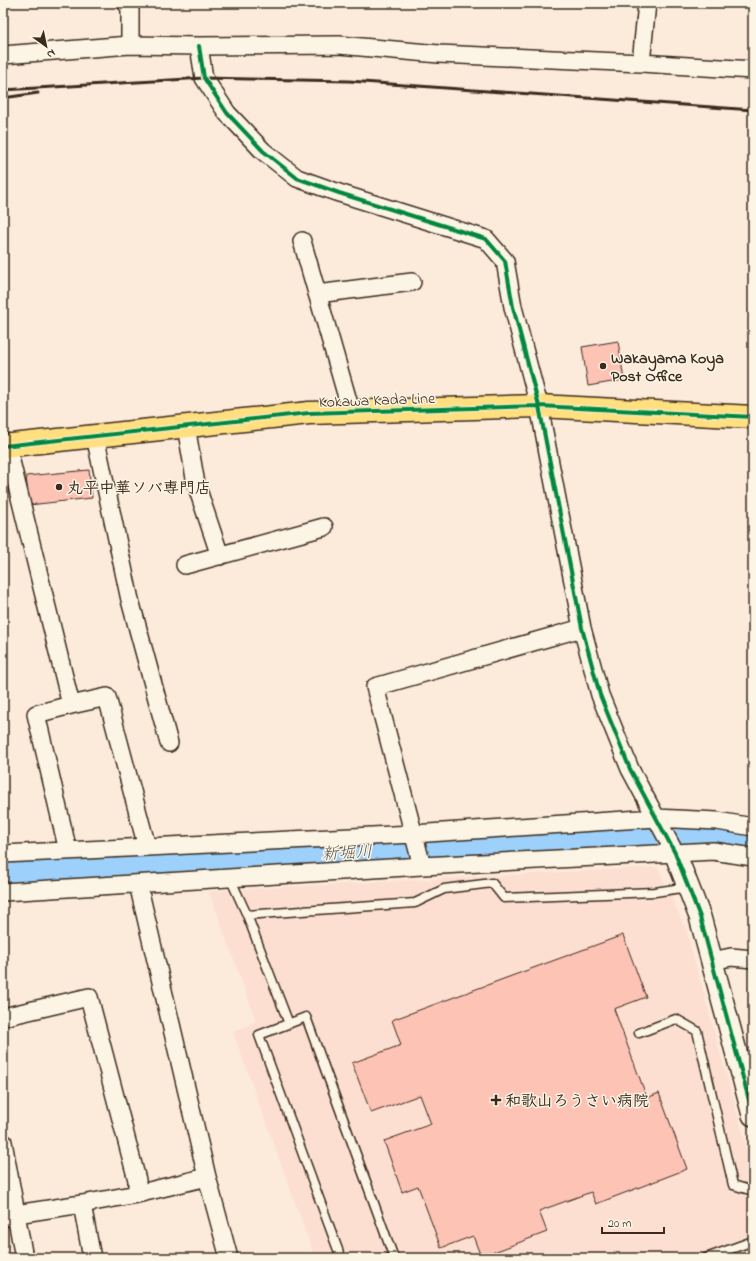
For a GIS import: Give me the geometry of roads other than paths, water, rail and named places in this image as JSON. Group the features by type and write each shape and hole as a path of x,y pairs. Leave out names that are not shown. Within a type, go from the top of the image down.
{"main road":[{"name":"Kokawa Kada Line","path":"5,445 309,413 350,411 539,406 753,417"}],"street":[{"path":"126,3 130,7 130,45"},
{"path":"641,63 647,3"},
{"path":"3,55 130,45 339,45 439,54 641,63 753,70"},
{"path":"199,46 204,78 227,113 263,151 297,178 339,193 486,239 504,261 513,307 539,406 582,628 600,695 630,769 675,853 700,917 712,961 746,1062 753,1115"},
{"path":"302,241 350,411"},
{"path":"317,294 412,282"},
{"path":"186,426 196,484 220,556"},
{"path":"95,436 130,600 169,743"},
{"path":"5,445 72,705"},
{"path":"185,565 324,527"},
{"path":"422,866 375,687 582,628"},
{"path":"68,851 36,714 107,697 146,847"},
{"path":"3,854 413,834 656,818 717,821 753,827"},
{"path":"3,892 422,866 713,851 753,857"},
{"path":"138,884 207,1177 229,1258"},
{"path":"712,961 731,956 753,959"},
{"path":"3,1017 89,997 137,1180 137,1194"},
{"path":"3,1142 9,1216 24,1258"},
{"path":"9,1216 137,1194 207,1177"},
{"path":"82,1204 92,1258"}],"lane":[{"path":"230,878 247,915 289,1024"},
{"path":"247,915 415,903 444,889 492,883 504,898 655,892 689,887"},
{"path":"341,1258 259,1035 306,1017 394,1258"},
{"path":"639,1033 676,1019 697,1031 733,1185 753,1191"},
{"path":"706,1258 753,1241"}],"waterway":[{"path":"691,833 698,845"},
{"name":"新堀川","path":"3,871 691,833 753,841"}],"railway":[{"path":"3,90 204,78 349,81 753,110"},
{"path":"3,98 38,93"}],"place":[{"name":"Wakayama Koya Post Office","path":"603,366"},
{"name":"丸平中華ソバ専門店","path":"59,487"},
{"name":"和歌山ろうさい病院","path":"496,1100"}]}
